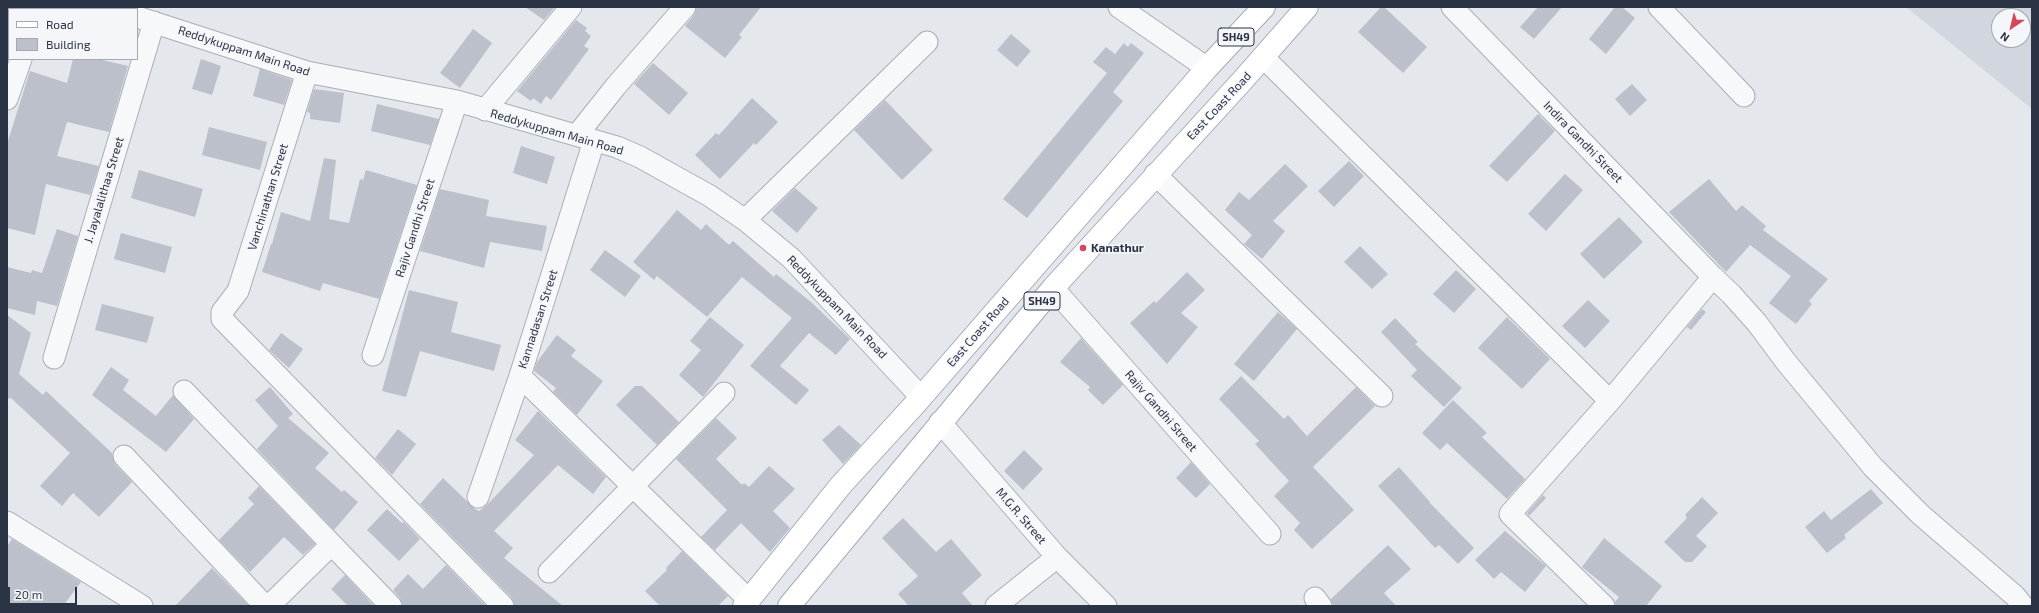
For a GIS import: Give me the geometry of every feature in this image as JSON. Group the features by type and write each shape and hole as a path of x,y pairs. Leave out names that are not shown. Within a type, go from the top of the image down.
{"main road":[{"name":"East Coast Road","path":"747,603 841,485 921,397 1207,68 1264,7"},
{"name":"East Coast Road","path":"789,606 940,422 1053,288 1307,7"},
{"path":"921,397 940,422"}],"street":[{"path":"484,110 571,7"},
{"path":"586,138 616,86 685,7"},
{"path":"1119,7 1207,68"},
{"name":"Indira Gandhi Street","path":"1452,7 1713,278 1731,294 1757,323 1786,362 1872,467 1921,515 2015,596 2023,606"},
{"path":"1659,7 1744,96"},
{"name":"Reddykuppam Main Road","path":"145,19 307,72 457,102 586,138 640,157 710,196 745,220 791,258 815,281 921,397"},
{"name":"J. Jayalalithaa Street","path":"138,45 145,19"},
{"path":"745,220 927,42"},
{"path":"1263,57 1610,401"},
{"path":"7,99 21,60"},
{"name":"J. Jayalalithaa Street","path":"54,358 134,60"},
{"name":"Vanchinathan Street","path":"307,72 238,291 222,312 222,319 504,606"},
{"name":"Rajiv Gandhi Street","path":"373,355 457,102"},
{"name":"Kannadasan Street","path":"478,497 520,376 586,138"},
{"path":"1155,174 1382,396"},
{"path":"1604,606 1510,514 1610,401 1713,278"},
{"name":"Rajiv Gandhi Street","path":"1053,288 1270,534"},
{"path":"520,376 632,486 747,603"},
{"path":"184,391 391,606"},
{"path":"549,572 724,393"},
{"name":"M.G.R. Street","path":"940,422 1057,557 1106,606"},
{"path":"124,456 265,606"},
{"path":"7,522 142,606"},
{"path":"269,606 331,545"},
{"path":"996,606 1057,557"}],"shaded area":[{"path":"1906,7 2032,7 2032,109"}],"building":[{"path":"525,7 555,7 544,20"},
{"path":"697,7 761,7 739,35 742,37 725,58 685,26 694,15"},
{"path":"1381,7 1384,7 1427,47 1403,73 1358,32"},
{"path":"1538,7 1562,7 1534,39 1520,27"},
{"path":"1615,7 1622,7 1635,18 1606,54 1589,39"},
{"path":"576,20 587,28 585,31 591,36 584,46 589,49 551,100 546,96 541,104 533,98 531,101 517,91"},
{"path":"473,29 492,43 460,88 440,73"},
{"path":"1011,34 1031,51 1017,67 997,50"},
{"path":"1124,43 1128,47 1131,43 1144,53 1113,92 1123,101 1027,218 1003,199 1107,73 1093,62 1106,47 1115,54"},
{"path":"201,59 221,66 212,95 192,89"},
{"path":"73,60 102,60 128,66 109,132 67,122 57,156 99,166 90,195 46,184 35,235 7,228 7,144 30,71 67,83"},
{"path":"653,63 688,93 669,115 634,84"},
{"path":"260,69 292,80 284,105 253,96"},
{"path":"1632,84 1647,100 1630,116 1615,99"},
{"path":"314,89 344,93 340,123 310,119 310,113 307,112"},
{"path":"752,98 778,122 756,145 754,143 720,179 695,155 716,133 719,135"},
{"path":"885,100 933,150 902,180 854,130"},
{"path":"377,104 439,119 430,145 371,131"},
{"path":"1538,114 1555,131 1507,182 1489,166"},
{"path":"209,127 267,142 260,170 202,155"},
{"path":"521,146 555,157 547,184 513,173"},
{"path":"324,158 336,160 329,219 349,223 360,179 363,180 366,170 417,185 379,299 323,283 320,291 262,272 281,212 310,221"},
{"path":"1349,161 1364,176 1334,207 1318,191"},
{"path":"1285,164 1308,186 1273,221 1285,231 1262,259 1244,244 1252,235 1225,210 1239,192 1249,200"},
{"path":"139,170 203,189 195,217 131,198"},
{"path":"1565,174 1583,190 1546,231 1528,214"},
{"path":"1709,179 1736,211 1742,205 1766,226 1763,230 1828,279 1809,301 1812,304 1796,324 1769,303 1791,276 1750,245 1726,272 1669,212"},
{"path":"795,188 818,208 797,233 772,211"},
{"path":"440,189 489,200 486,216 547,226 542,251 490,242 484,268 420,251"},
{"path":"677,210 701,230 706,224 729,245 733,241 774,277 776,274 811,302 850,339 836,355 809,333 780,366 809,390 796,405 750,366 792,318 742,277 707,317 657,276 654,280 633,262"},
{"path":"1619,217 1643,242 1604,279 1580,254"},
{"path":"57,229 78,236 57,306 37,301 35,315 7,308 7,267 31,273 32,270 42,273"},
{"path":"121,233 172,247 165,273 114,259"},
{"path":"1360,246 1388,274 1372,289 1344,262"},
{"path":"605,250 641,276 625,297 590,270"},
{"path":"1456,270 1476,289 1454,313 1433,294"},
{"path":"1187,272 1205,290 1181,313 1198,327 1167,364 1130,323 1154,301 1156,303"},
{"path":"409,290 458,302 451,332 501,345 494,371 420,351 406,397 382,391"},
{"path":"1588,300 1610,321 1585,348 1562,326"},
{"path":"102,304 154,317 147,343 95,330"},
{"path":"1702,309 1706,312 1691,330 1687,327"},
{"path":"1278,312 1297,329 1254,381 1234,364"},
{"path":"7,315 31,333 19,374 43,395 46,391 112,453 115,464 132,482 99,517 73,493 62,506 40,486 70,453 11,398 7,399"},
{"path":"710,317 744,345 703,397 679,375 701,350 690,341"},
{"path":"1507,317 1550,359 1522,389 1478,348"},
{"path":"1395,318 1418,342 1415,344 1462,388 1444,407 1411,376 1417,370 1381,332"},
{"path":"281,333 303,349 289,368 269,350"},
{"path":"557,335 576,350 571,356 603,381 577,415 553,392 556,388 534,371 537,362"},
{"path":"1081,338 1123,385 1103,405 1088,390 1090,387 1060,362"},
{"path":"111,367 129,380 123,390 156,416 173,395 194,419 166,452 92,395"},
{"path":"1241,376 1284,419 1288,415 1307,436 1356,387 1375,406 1313,467 1354,510 1312,549 1294,530 1300,523 1274,496 1289,481 1255,444 1259,441 1219,399"},
{"path":"635,386 642,386 679,422 657,445 616,405"},
{"path":"270,387 293,414 288,418 329,453 315,468 342,492 344,490 358,502 334,530 257,449 278,426 255,400"},
{"path":"1453,400 1487,433 1482,437 1525,479 1507,499 1447,443 1440,450 1422,433"},
{"path":"538,411 606,477 593,494 558,465 494,531 513,548 504,558 563,606 515,606 512,598 420,504 443,478 474,508 479,511 486,506 534,455 515,440"},
{"path":"716,418 737,438 716,459 742,485 744,483 749,487 769,466 795,489 773,511 790,528 770,552 741,523 715,550 701,537 727,510 676,459"},
{"path":"839,425 861,445 843,464 822,440"},
{"path":"398,429 416,444 392,475 375,458"},
{"path":"1024,450 1043,469 1023,490 1004,471"},
{"path":"1191,462 1210,484 1196,498 1176,478"},
{"path":"1399,467 1429,502 1474,548 1458,564 1439,545 1435,548 1378,486"},
{"path":"259,486 315,544 303,555 284,537 250,572 219,540 254,504 248,498"},
{"path":"1871,489 1883,503 1844,535 1846,538 1827,553 1805,527 1824,511 1831,520"},
{"path":"1543,495 1546,498 1529,516 1527,513"},
{"path":"1702,497 1718,513 1696,536 1707,546 1692,562 1685,562 1664,542 1687,518 1685,515"},
{"path":"387,509 402,523 404,522 420,539 399,561 367,530"},
{"path":"903,518 936,552 951,539 982,575 962,593 973,606 909,606 898,594 918,576 882,538"},
{"path":"1505,531 1546,566 1525,592 1501,572 1494,579 1475,560"},
{"path":"1604,538 1662,586 1646,606 1616,606 1615,602 1619,597 1582,567"},
{"path":"12,539 81,582 63,606 7,606 7,546"},
{"path":"1388,545 1411,569 1384,593 1396,606 1333,606 1331,599"},
{"path":"682,551 728,596 718,606 660,606 645,591 667,570 666,568"},
{"path":"446,565 486,606 403,606 400,598 393,590 408,574 423,589"},
{"path":"212,568 249,606 175,606"},
{"path":"345,575 374,606 348,606 331,589"}],"place":[{"name":"Kanathur","path":"1083,248"}]}
